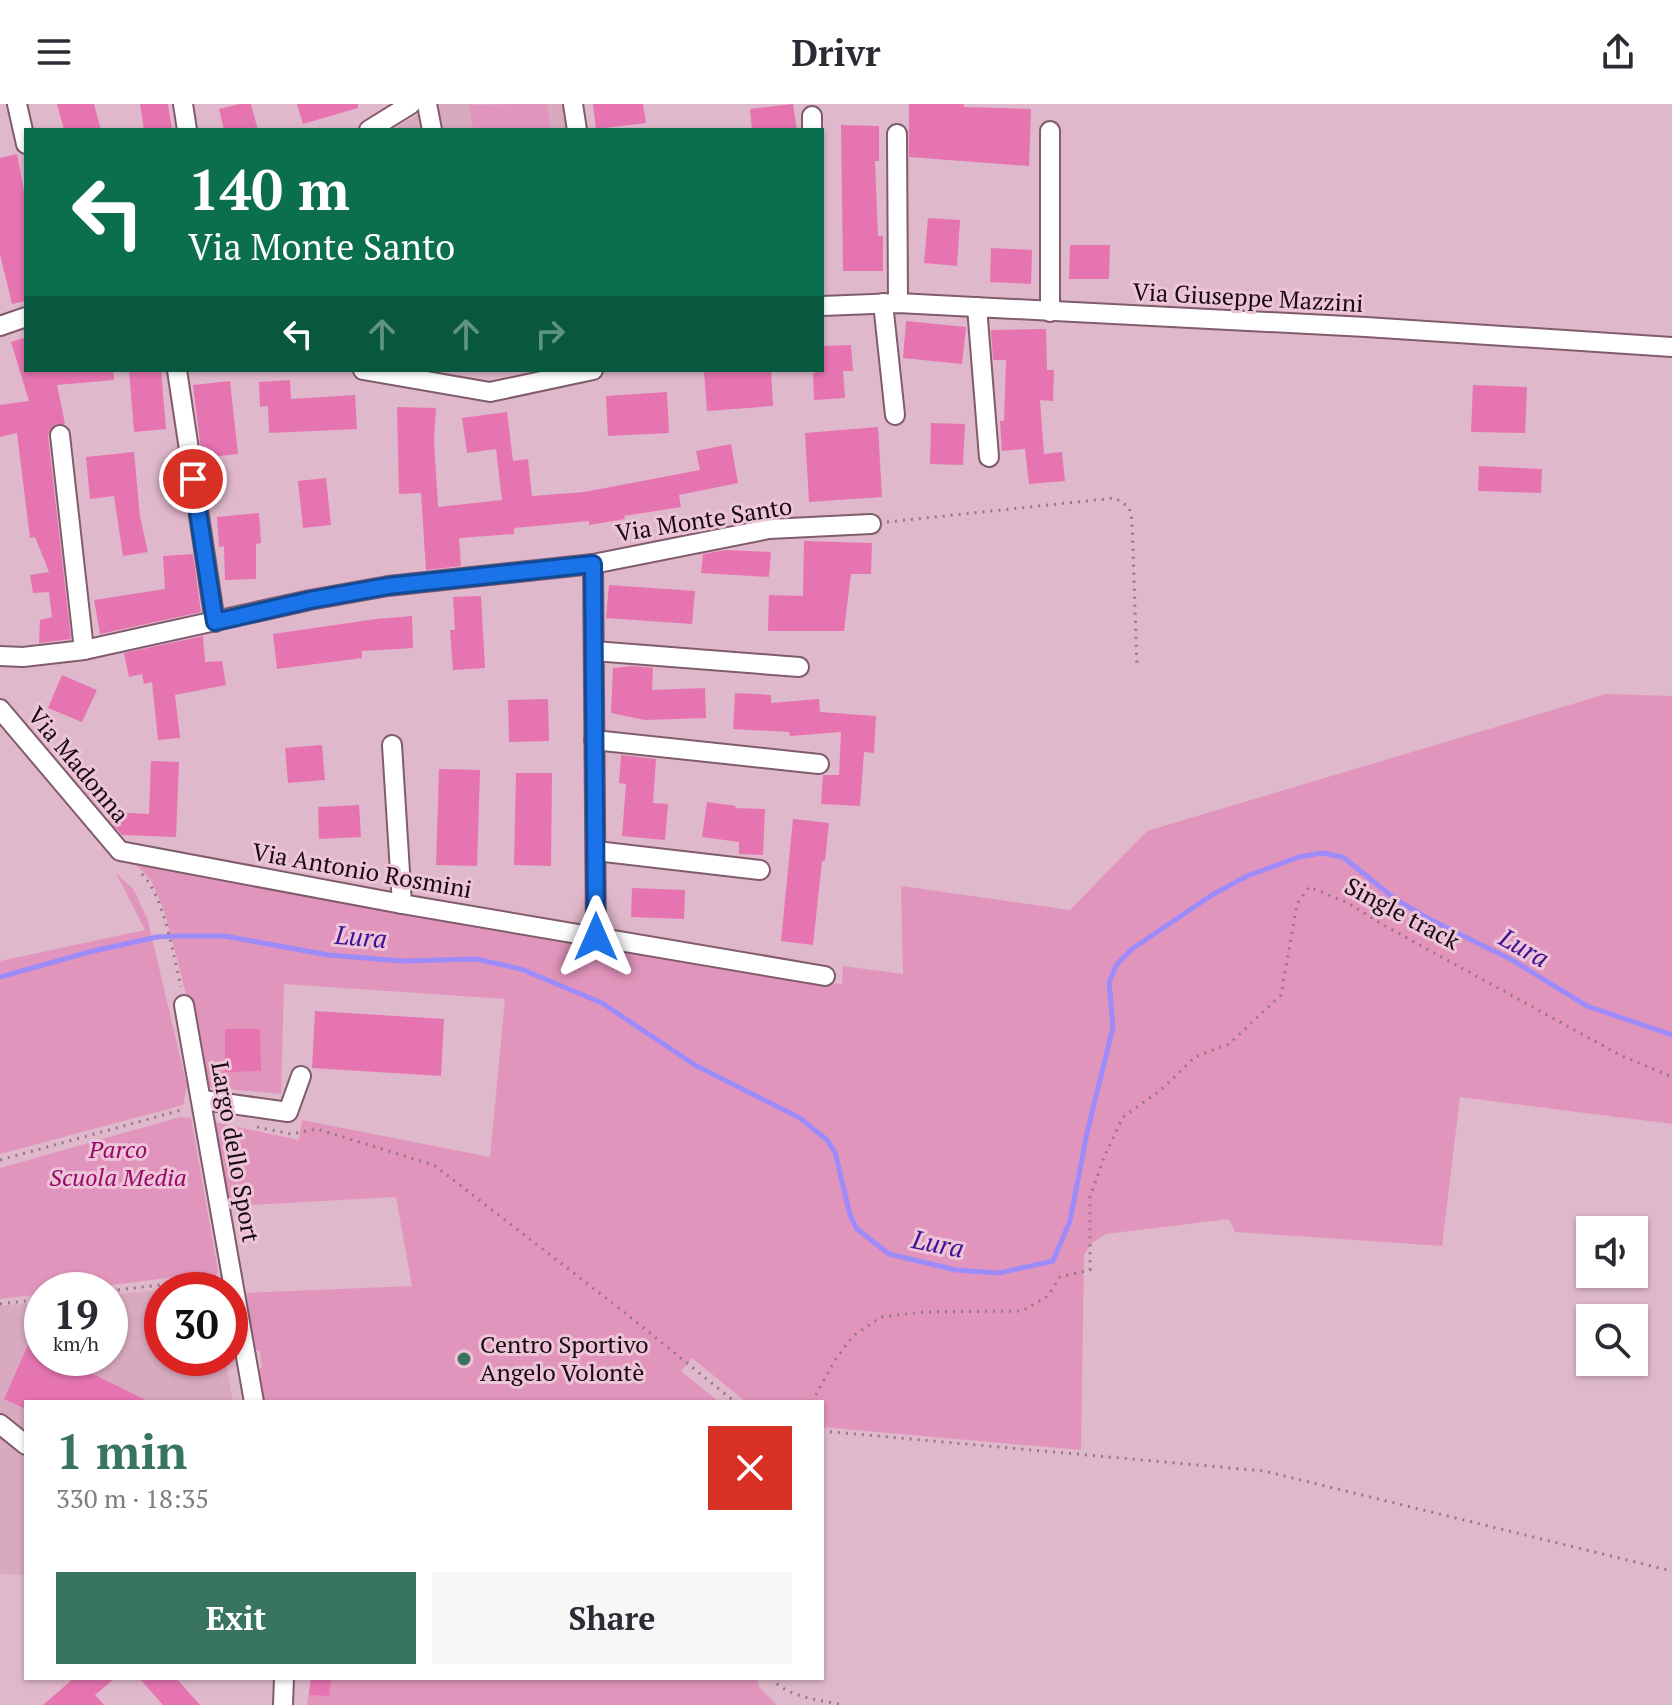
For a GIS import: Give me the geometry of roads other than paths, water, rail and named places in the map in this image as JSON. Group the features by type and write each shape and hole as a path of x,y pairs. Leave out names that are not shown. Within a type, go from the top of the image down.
{"street":[{"path":"17,104 24,135"},
{"path":"183,104 187,128"},
{"path":"372,128 411,104"},
{"path":"427,104 432,128"},
{"path":"573,104 577,128"},
{"path":"1050,131 1050,312"},
{"path":"895,415 891,303 897,134"},
{"name":"Via Giuseppe Mazzini","path":"824,306 891,303 977,307 1672,347"},
{"path":"977,307 989,457"},
{"path":"0,326 24,318"},
{"path":"177,372 215,622"},
{"path":"375,372 490,392 584,372"},
{"path":"60,435 84,650"},
{"name":"Via Monte Santo","path":"0,656 23,657 84,650 388,586 593,564 769,529 871,524"},
{"name":"Via Monte Santo","path":"593,564 596,937"},
{"path":"594,651 799,667"},
{"name":"Via Madonna","path":"0,709 120,851"},
{"path":"594,740 819,764"},
{"path":"392,745 402,904"},
{"name":"Via Antonio Rosmini","path":"120,851 402,904 825,976"},
{"path":"596,851 760,870"},
{"name":"Largo dello Sport","path":"184,1005 254,1400"},
{"path":"203,1104 288,1112 301,1076"},
{"path":"0,1424 24,1443"},
{"path":"283,1705 284,1680"}],"waterway":[{"name":"Lura","path":"0,977 89,952 157,937 177,936 225,936 328,955 402,961 476,959 521,969 602,1003 695,1065 800,1118 827,1140 835,1152 850,1215 857,1229 889,1254 956,1270 999,1273 1053,1261 1070,1221 1087,1133 1113,1027 1109,982 1117,964 1132,949 1212,895 1247,876 1299,857 1322,853 1343,857 1395,899 1512,960 1587,1006 1672,1035"}],"place":[{"name":"Centro Sportivo Angelo Volontè","path":"464,1359"}],"park label":[{"name":"Parco Scuola Media","path":"118,1164"}]}
